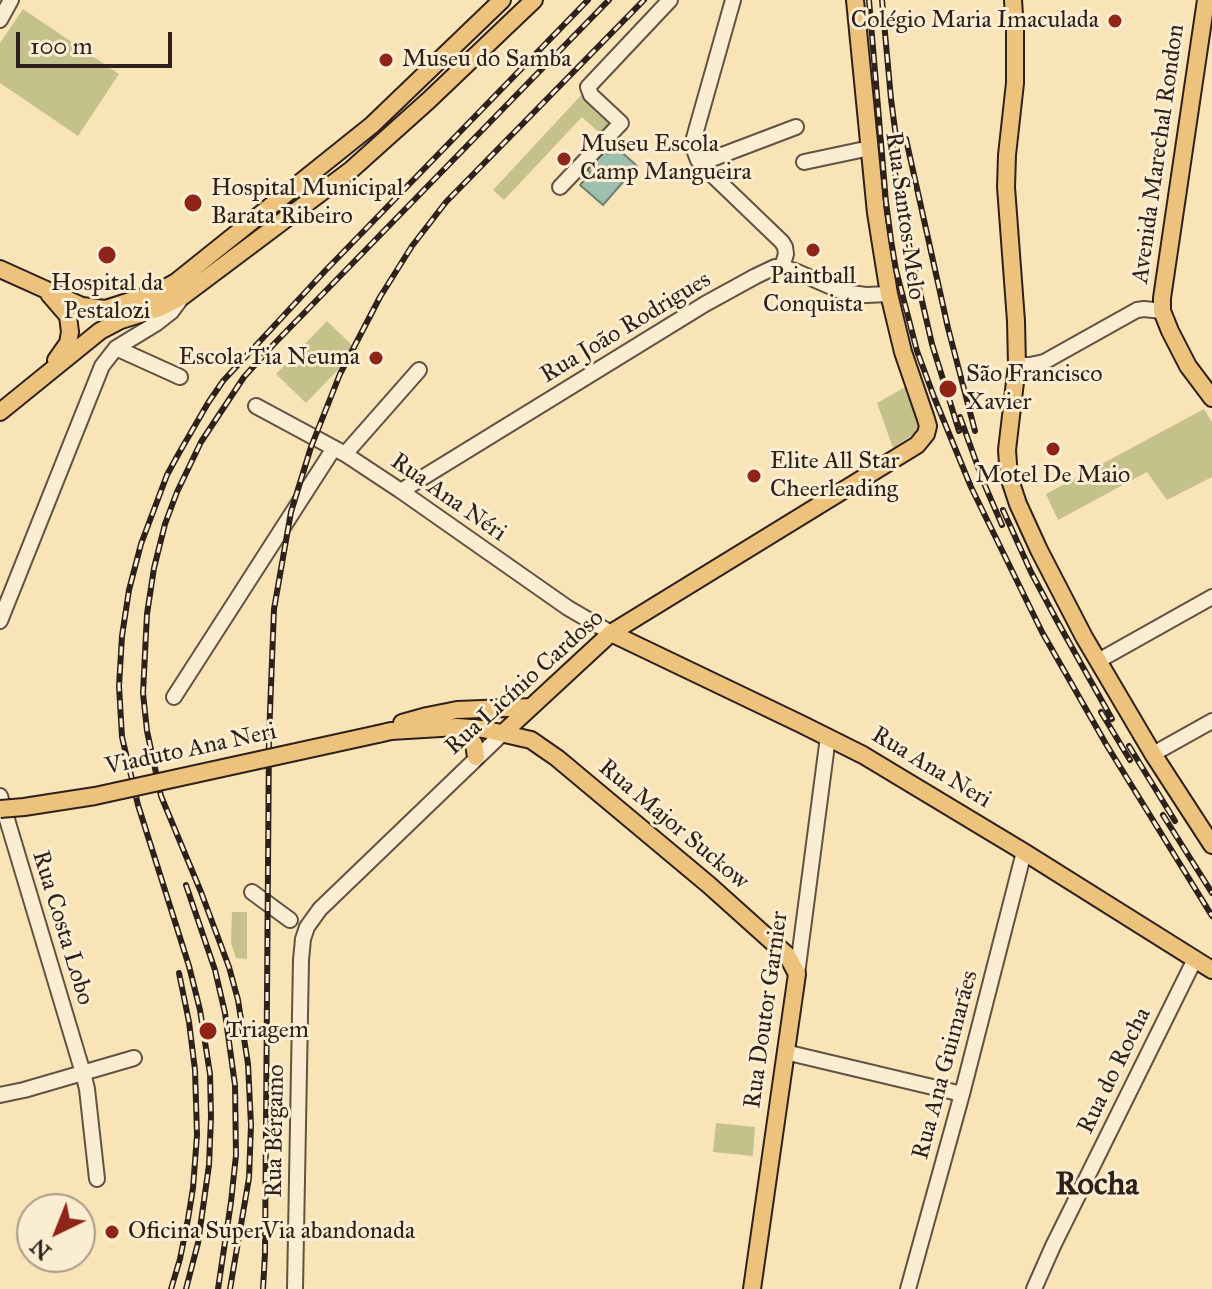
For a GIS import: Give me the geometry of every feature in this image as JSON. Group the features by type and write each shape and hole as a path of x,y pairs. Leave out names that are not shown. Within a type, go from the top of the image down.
{"main road":[{"path":"0,269 82,306 105,309 158,292 176,282 361,134 502,0"},
{"path":"0,412 100,331 183,296 351,170 534,0"},
{"name":"Rua Santos Melo","path":"855,0 876,213 889,294 903,352 928,426 926,434"},
{"path":"1013,0 1015,83 1006,187 1017,365 1009,477 1026,523 1061,594 1153,754 1212,845"},
{"name":"Avenida Marechal Rondon","path":"1206,0 1162,311 1188,366 1211,395"},
{"path":"361,134 373,151"},
{"path":"336,154 351,170"},
{"path":"31,282 50,295 68,316 68,343 44,376"},
{"name":"Rua Licínio Cardoso","path":"503,733 611,633 917,445 926,434"},
{"name":"Rua Ana Neri","path":"611,633 828,737 887,769 1212,970"},
{"path":"531,707 531,740"},
{"name":"Viaduto Ana Neri","path":"385,732 409,720 457,710 531,707"},
{"path":"457,727 474,744 476,757"},
{"name":"Viaduto Ana Neri","path":"0,809 95,796 385,732 473,727 503,733"},
{"name":"Rua Major Suckow","path":"503,733 531,740 592,787 774,941 787,955 797,974"},
{"name":"Rua Doutor Garnier","path":"752,1289 797,974"}],"street":[{"path":"0,20 11,0"},
{"path":"560,187 621,123 591,95 588,87 670,0"},
{"path":"733,0 694,138 693,147 698,160 782,242 786,254 782,267 843,292 889,294"},
{"path":"698,160 709,160 796,127"},
{"path":"804,162 870,148"},
{"name":"Rua João Rodrigues","path":"401,491 705,304 756,276 782,267"},
{"path":"0,621 102,366 116,348 157,323 171,312 183,296"},
{"path":"1017,365 1044,362 1137,310 1162,311"},
{"path":"116,348 180,377"},
{"path":"174,697 339,451 419,370"},
{"name":"Rua Ana Néri","path":"256,406 339,451 568,608 611,633"},
{"path":"1098,661 1212,597"},
{"path":"1153,754 1212,721"},
{"name":"Rua Licínio Cardoso","path":"307,927 320,909 503,733"},
{"name":"Rua Doutor Garnier","path":"797,974 828,737"},
{"name":"Rua Costa Lobo","path":"0,796 5,835 83,1073 97,1179"},
{"name":"Rua Ana Guimarães","path":"908,1289 1024,852"},
{"path":"252,892 290,920"},
{"path":"261,916 290,920 307,927"},
{"name":"Rua Bérgamo","path":"295,1289 301,960 307,927"},
{"name":"Rua do Rocha","path":"1034,1289 1195,959"},
{"path":"785,1052 962,1094"},
{"path":"0,1095 134,1058"}],"shaded area":[{"path":"23,9 119,74 78,136 0,83 0,43"},
{"path":"585,91 617,121 603,136 582,117 504,200 493,190"},
{"path":"615,146 637,166 603,205 580,185 591,173 584,167 601,148 608,154"},
{"path":"327,321 357,350 306,403 276,374"},
{"path":"907,386 921,429 893,448 877,403"},
{"path":"1204,409 1212,422 1212,477 1167,500 1147,472 1058,520 1046,494"},
{"path":"232,912 247,912 247,959 236,958 231,943"},
{"path":"716,1123 755,1127 753,1156 713,1152"}],"railway":[{"path":"186,1289 198,1243 209,1165 210,1074 189,966 138,805 122,737 119,686 122,636 129,590 141,544 167,475 223,381 325,271 588,0"},
{"path":"230,1289 249,1178 251,1125 248,1064 238,1000 229,967 161,796 147,731 143,693 147,614 165,524 201,442 244,377 609,0"},
{"path":"263,1289 269,737 274,609 291,512 311,447 340,374 380,297 412,246 446,202 644,0"},
{"path":"869,0 891,240 917,351 934,397 971,487 1042,632 1106,744 1212,916"},
{"path":"882,0 899,160"},
{"path":"906,139 948,328 975,431"},
{"path":"891,151 932,344 959,431"},
{"path":"960,417 1002,525"},
{"path":"1003,510 1031,572 1112,719"},
{"path":"1101,712 1130,760"},
{"path":"1129,746 1175,821"},
{"path":"1163,815 1212,893"},
{"path":"186,885 215,970 225,1013 235,1085 236,1155 218,1289"},
{"path":"171,1289 188,1219 197,1135 195,1070 179,973"}],"place":[{"name":"Colégio Maria Imaculada","path":"1115,21"},
{"name":"Museu do Samba","path":"386,60"},
{"name":"Museu Escola Camp Mangueira","path":"564,159"},
{"name":"Hospital Municipal Barata Ribeiro","path":"193,203"},
{"name":"Paintball Conquista","path":"813,250"},
{"name":"Hospital da Pestalozi","path":"107,255"},
{"name":"Escola Tia Neuma","path":"376,358"},
{"name":"São Francisco Xavier","path":"948,389"},
{"name":"Motel De Maio","path":"1053,449"},
{"name":"Elite All Star Cheerleading","path":"754,476"},
{"name":"Triagem","path":"208,1031"},
{"name":"Oficina SuperVia abandonada","path":"112,1232"}],"district":[{"name":"Rocha","path":"1097,1186"}]}
